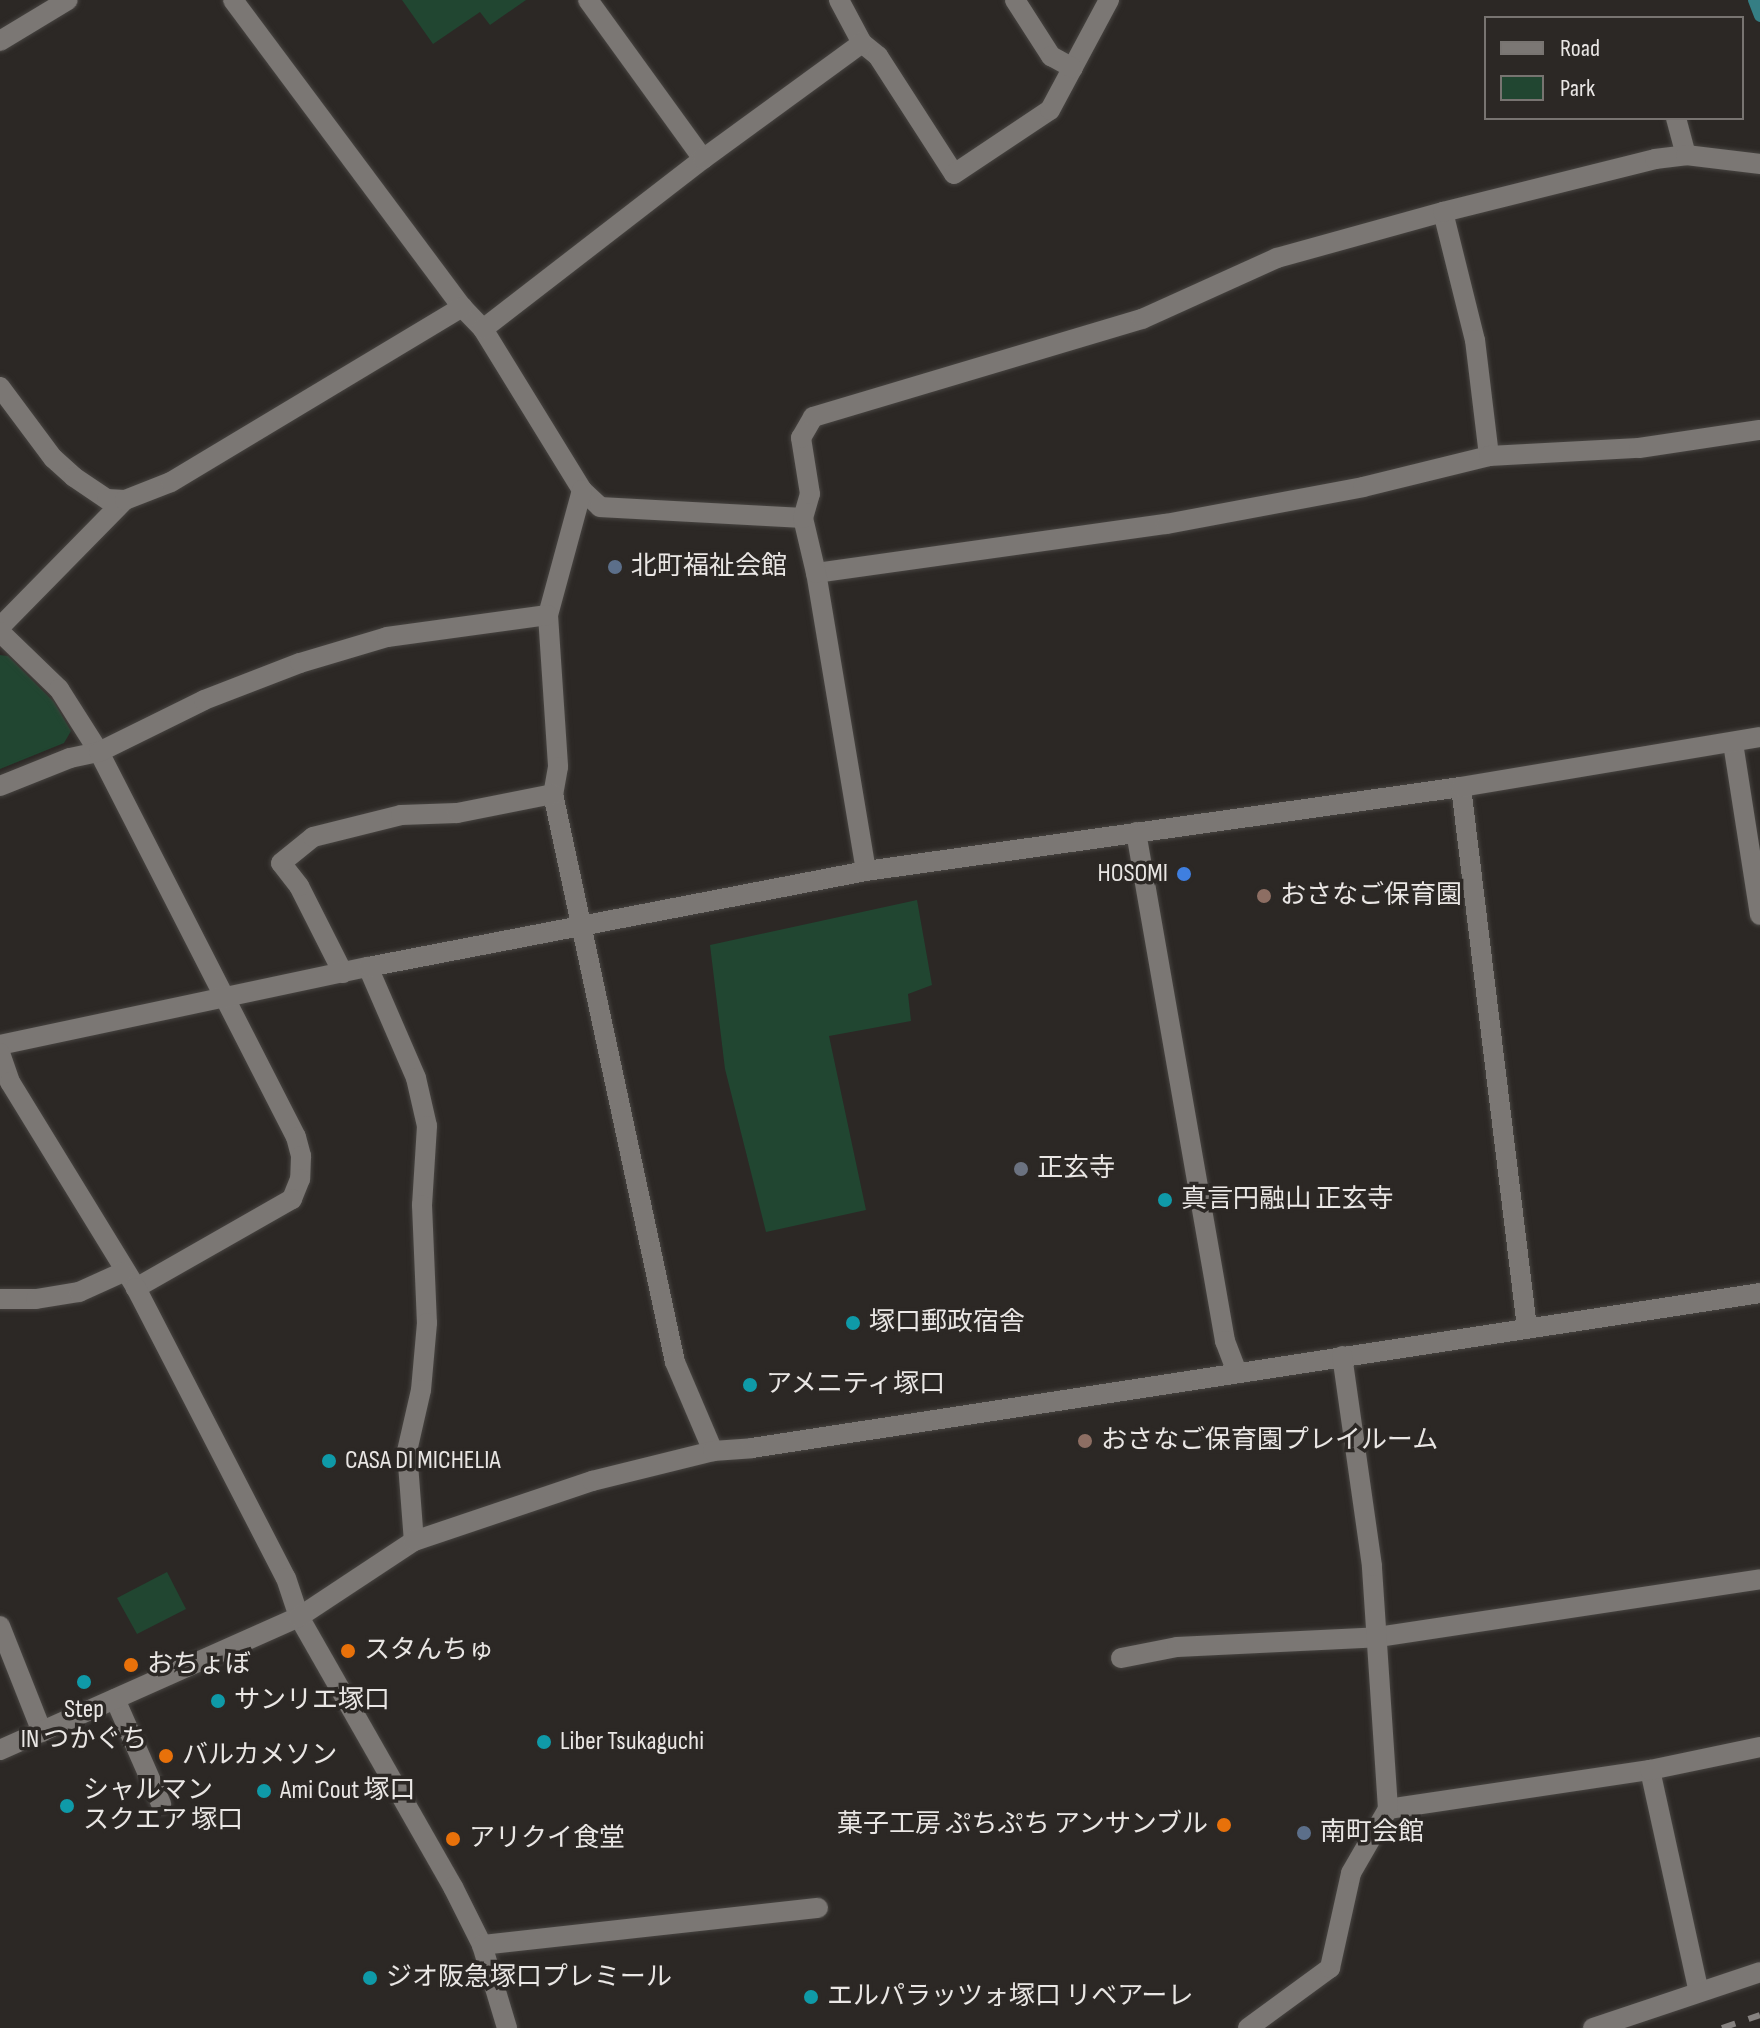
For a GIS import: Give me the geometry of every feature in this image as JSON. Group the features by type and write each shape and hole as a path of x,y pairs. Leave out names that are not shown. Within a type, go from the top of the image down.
{"street":[{"path":"0,41 68,0"},
{"path":"233,0 462,307 483,329 582,490 600,507 803,518"},
{"path":"588,0 703,159"},
{"path":"839,0 862,43 878,56 954,174 1050,110 1109,0"},
{"path":"1015,0 1051,56 1073,68"},
{"path":"483,329 703,159 862,43"},
{"path":"1677,120 1686,155"},
{"path":"866,871 816,573 803,518 810,494 801,438 813,417 1142,319 1277,258 1443,212 1617,166 1686,155 1760,164"},
{"path":"1443,212 1475,340 1489,456"},
{"path":"0,1299 36,1299 130,1280 292,1199 300,1179 301,1156 296,1137 99,752 59,689 0,629 125,500 171,482 462,307"},
{"path":"0,387 53,458 74,477 107,499 125,500"},
{"path":"816,573 1166,524 1363,487 1489,456 1639,448 1760,430"},
{"path":"582,490 548,615 558,767 553,794 675,1362 713,1451"},
{"path":"0,786 70,758 99,752 204,700 300,663 387,637 548,615"},
{"path":"0,1045 368,967 866,871 1461,787 1760,737"},
{"path":"1733,743 1760,915"},
{"path":"1461,787 1527,1328"},
{"path":"343,973 299,886 281,863 313,837 401,815 457,813 553,794"},
{"path":"1136,832 1225,1341 1237,1372"},
{"path":"368,967 416,1078 427,1126 422,1205 427,1323 421,1390 407,1451 414,1541"},
{"path":"0,1053 10,1082 130,1280 286,1578 299,1617 482,1945 507,2028"},
{"path":"0,1750 299,1617 414,1541 592,1481 713,1451 752,1448 1760,1293"},
{"path":"1248,2028 1330,1968 1351,1873 1388,1809 1378,1637 1342,1356"},
{"path":"1121,1658 1177,1647 1378,1637 1760,1579"},
{"path":"0,1626 42,1732"},
{"path":"115,1699 161,1804"},
{"path":"1388,1809 1650,1770 1760,1747"},
{"path":"1650,1770 1699,1992"},
{"path":"482,1945 818,1908"},
{"path":"1593,2028 1760,1972"}],"green space":[{"path":"402,0 526,0 490,25 480,12 433,44"},
{"path":"0,655 8,656 54,702 71,731 64,743 0,769"},
{"path":"917,900 932,985 908,994 911,1021 829,1036 866,1210 766,1232 725,1069 710,945"},
{"path":"167,1572 186,1609 137,1634 117,1598"}],"waterway":[{"path":"1754,0 1760,16"}],"railway":[{"path":"1722,2028 1760,2015"}],"place":[{"name":"北町福祉会館","path":"615,567"},
{"name":"HOSOMI","path":"1184,874"},
{"name":"おさなご保育園","path":"1264,896"},
{"name":"正玄寺","path":"1021,1169"},
{"name":"真言円融山 正玄寺","path":"1165,1200"},
{"name":"塚口郵政宿舎","path":"853,1323"},
{"name":"アメニティ塚口","path":"750,1385"},
{"name":"おさなご保育園プレイルーム","path":"1085,1441"},
{"name":"CASA DI MICHELIA","path":"329,1461"},
{"name":"スタんちゅ","path":"348,1651"},
{"name":"おちょぼ","path":"131,1665"},
{"name":"Step IN つかぐち","path":"84,1682"},
{"name":"サンリエ塚口","path":"218,1701"},
{"name":"Liber Tsukaguchi","path":"544,1742"},
{"name":"バルカメソン","path":"166,1756"},
{"name":"Ami Cout 塚口","path":"264,1791"},
{"name":"シャルマン スクエア 塚口","path":"67,1806"},
{"name":"菓子工房 ぷちぷち アンサンブル","path":"1224,1825"},
{"name":"南町会館","path":"1304,1833"},
{"name":"アリクイ食堂","path":"453,1839"},
{"name":"ジオ阪急塚口プレミール","path":"370,1978"},
{"name":"エルパラッツォ塚口 リベアーレ","path":"811,1997"}]}
